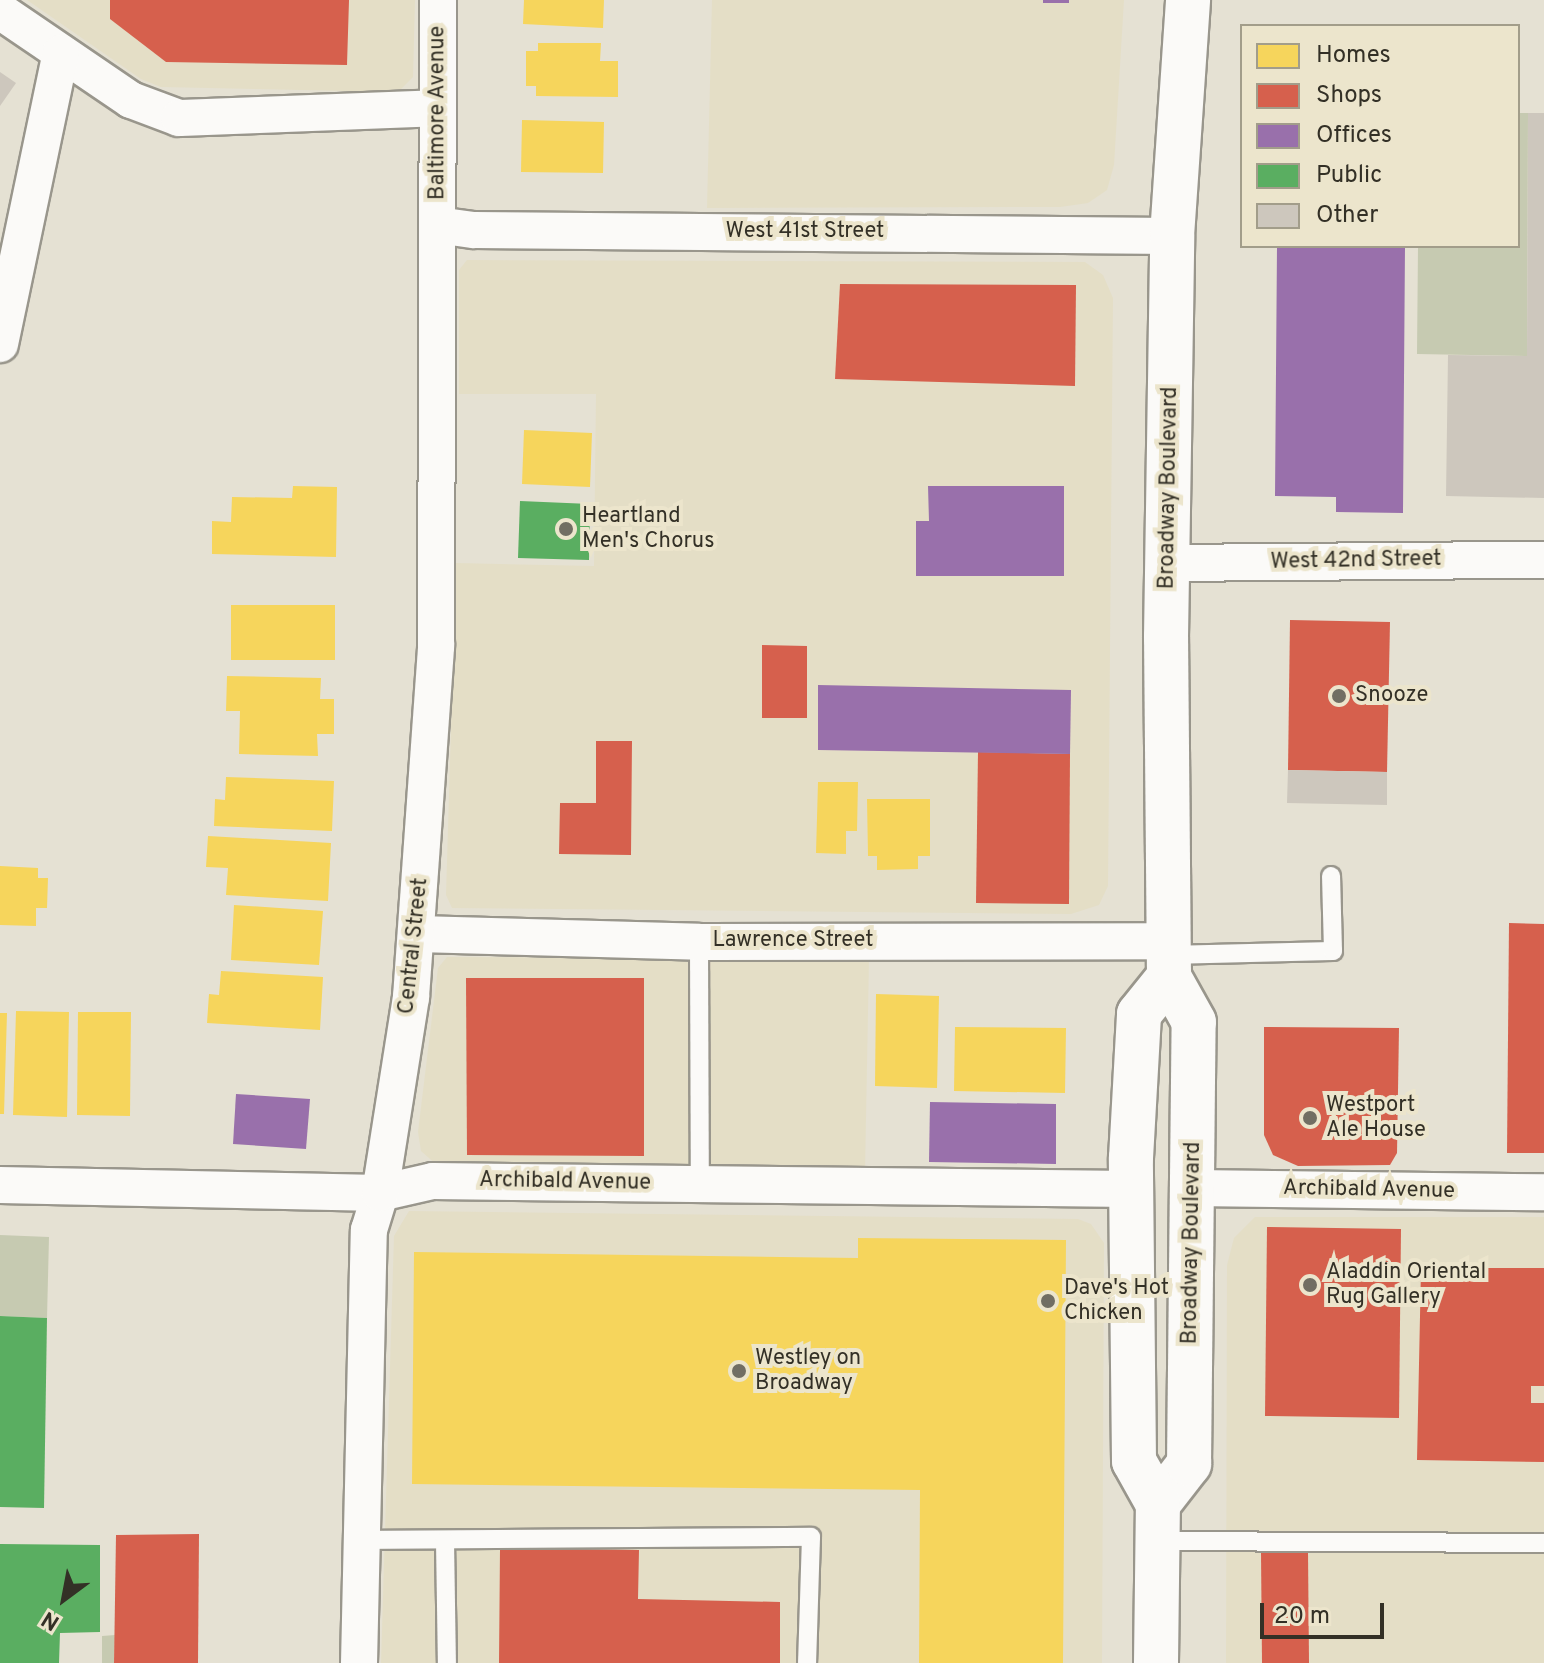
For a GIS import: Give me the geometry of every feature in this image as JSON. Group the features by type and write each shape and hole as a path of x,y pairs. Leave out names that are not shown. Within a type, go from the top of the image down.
{"main road":[{"name":"Broadway Boulevard","path":"1159,1522 1189,1464 1194,1022 1168,958 1167,563 1172,236 1188,0"},
{"path":"1156,1663 1159,1522 1134,1461 1131,1189 1139,1014 1168,958"}],"street":[{"name":"Baltimore Avenue","path":"437,225 438,0"},
{"path":"5,8 61,53 131,100 179,118 437,108"},
{"path":"0,344 61,53"},
{"name":"West 41st Street","path":"437,225 474,230 1172,236"},
{"name":"Central Street","path":"359,1663 369,1230 380,1193 418,934 436,646 437,225"},
{"name":"West 42nd Street","path":"1167,563 1544,560"},
{"name":"Lawrence Street","path":"418,934 1168,958"},
{"name":"Archibald Avenue","path":"0,1185 380,1193 433,1181 1131,1189"},
{"name":"Archibald Avenue","path":"1193,1188 1544,1192"}],"lane":[{"path":"1168,958 1333,951 1331,876"},
{"path":"699,942 700,1184"},
{"path":"1159,1522 1544,1543"},
{"path":"362,1540 811,1537 807,1663"},
{"path":"445,1541 447,1663"}],"shaded area":[{"path":"27,0 415,0 413,77 398,92 161,87 141,79"},
{"path":"712,0 1124,0 1114,165 1107,190 1088,203 1060,207 707,208"},
{"path":"467,260 1085,262 1103,275 1113,298 1108,886 1099,905 1071,914 452,908 446,895 456,563 594,566 596,394 459,394 459,270"},
{"path":"447,957 869,959 865,1171 438,1166 421,1151 418,1132 438,968"},
{"path":"409,1211 1078,1219 1091,1224 1104,1243 1102,1663 381,1663 394,1236"},
{"path":"1255,1217 1544,1217 1544,1663 1226,1663 1227,1265 1234,1238"}],"green space":[{"path":"1520,113 1528,113 1527,356 1417,354 1418,248 1520,248"},
{"path":"0,1235 49,1237 47,1318 0,1316"},
{"path":"115,1635 114,1663 102,1663 102,1636"}],"building: Homes":[{"path":"524,0 604,0 603,28 523,24"},
{"path":"538,43 601,43 600,61 618,61 618,97 536,96 536,86 526,86 526,51 538,51"},
{"path":"522,120 604,122 603,173 521,172"},
{"path":"524,430 592,433 590,487 522,484"},
{"path":"293,486 337,487 336,557 212,554 212,521 231,522 232,497 292,498"},
{"path":"231,605 335,605 335,660 231,660"},
{"path":"227,676 321,678 320,699 334,699 334,734 317,734 318,756 239,754 240,711 226,711"},
{"path":"226,777 334,781 332,831 214,826 215,799 225,800"},
{"path":"818,782 858,782 857,831 846,831 846,854 816,853"},
{"path":"867,799 930,799 930,856 918,856 918,869 877,870 877,856 868,856"},
{"path":"208,836 331,843 328,901 226,895 228,868 206,867"},
{"path":"0,866 38,868 38,878 48,878 47,908 36,908 36,926 0,925"},
{"path":"234,905 323,911 319,965 231,960"},
{"path":"221,971 323,977 320,1030 207,1023 209,994 219,995"},
{"path":"876,994 939,996 937,1088 875,1086"},
{"path":"16,1011 69,1012 67,1117 13,1115"},
{"path":"78,1012 131,1012 130,1116 77,1115"},
{"path":"0,1013 7,1013 4,1114 0,1114"},
{"path":"955,1027 1066,1028 1065,1093 954,1091"},
{"name":"Westley on Broadway","path":"858,1238 1066,1240 1063,1663 919,1663 920,1490 412,1484 414,1252 858,1258"}],"building: Shops":[{"path":"110,0 349,0 347,65 166,62 110,19"},
{"path":"840,284 1076,285 1075,386 835,379"},
{"name":"Snooze","path":"1290,620 1390,622 1387,772 1288,770"},
{"path":"762,645 807,646 807,718 762,718"},
{"path":"596,741 632,741 631,855 559,854 560,803 596,803"},
{"path":"978,752 1070,754 1069,904 976,903"},
{"path":"1509,923 1544,924 1544,1153 1507,1153"},
{"path":"466,978 644,978 644,1156 467,1155"},
{"path":"1264,1027 1399,1028 1397,1153 1390,1165 1298,1166 1273,1155 1264,1135"},
{"path":"1267,1227 1401,1229 1399,1418 1265,1416"},
{"path":"1421,1268 1544,1268 1544,1386 1531,1386 1531,1403 1544,1403 1544,1462 1417,1460"},
{"path":"199,1534 198,1663 114,1663 116,1535"},
{"path":"500,1548 639,1550 638,1599 780,1602 780,1663 499,1663"},
{"path":"1261,1552 1308,1552 1309,1663 1262,1663"}],"building: Offices":[{"path":"1043,0 1069,0 1069,3 1043,3"},
{"path":"1277,248 1405,248 1403,513 1336,512 1336,497 1275,496"},
{"path":"928,486 1064,486 1064,576 916,576 916,521 929,521"},
{"path":"818,685 1071,690 1070,754 818,750"},
{"path":"236,1094 310,1099 306,1149 233,1144"},
{"path":"930,1102 1056,1104 1056,1164 929,1162"}],"building: Public":[{"path":"520,501 590,504 589,560 518,558"},
{"path":"0,1316 47,1318 44,1508 0,1507"},
{"path":"0,1544 100,1545 100,1632 60,1633 59,1663 0,1663"}],"building: Other":[{"path":"0,72 16,83 0,106"},
{"path":"1528,113 1544,113 1544,498 1446,496 1448,355 1527,356"},
{"path":"1288,770 1387,772 1387,805 1287,803"}],"place":[{"name":"Heartland Men's Chorus","path":"566,529"},
{"name":"Snooze","path":"1339,696"},
{"name":"Westport Ale House","path":"1310,1118"},
{"name":"Aladdin Oriental Rug Gallery","path":"1310,1285"},
{"name":"Dave's Hot Chicken","path":"1048,1301"},
{"name":"Westley on Broadway","path":"739,1371"}]}
